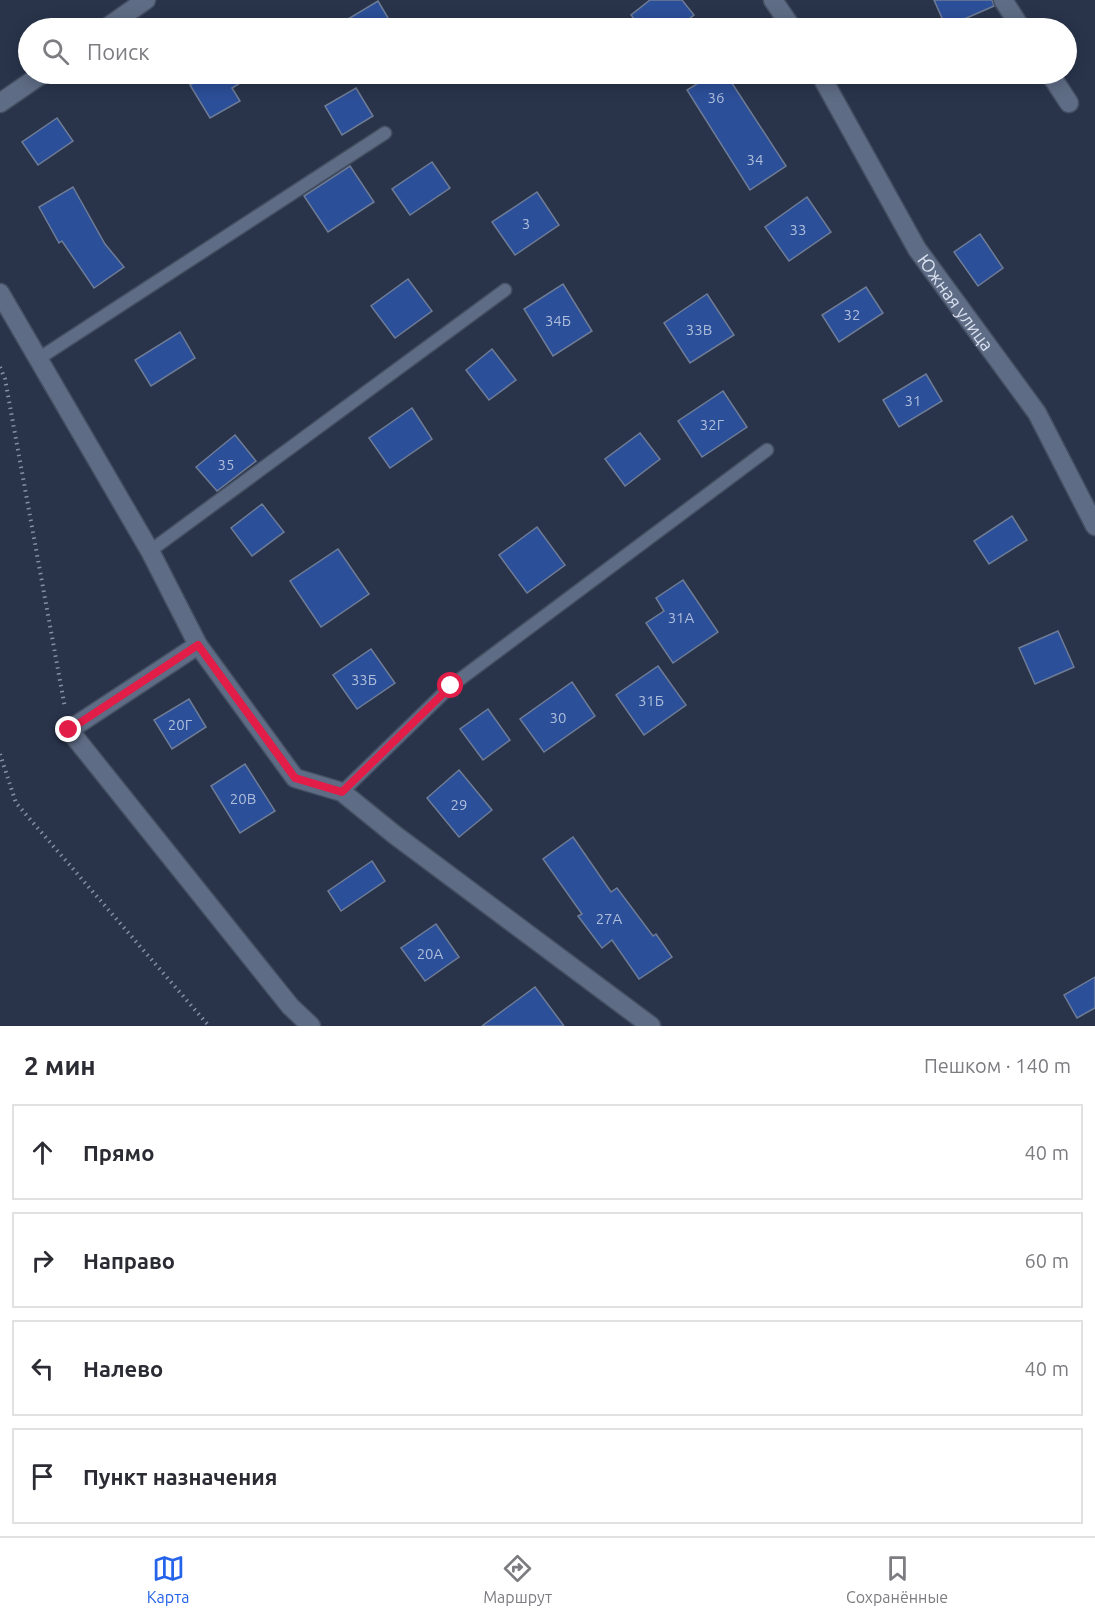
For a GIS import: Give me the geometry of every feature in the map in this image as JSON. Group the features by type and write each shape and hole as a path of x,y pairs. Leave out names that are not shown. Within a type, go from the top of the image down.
{"street":[{"path":"120,18 146,0"},
{"path":"773,0 785,18"},
{"path":"1003,0 1015,18"},
{"path":"0,103 28,84"},
{"name":"Южная улица","path":"826,84 917,249 1037,413 1095,526"},
{"path":"1057,84 1069,103"},
{"path":"0,293 150,551 198,645 295,778 342,792 395,835 651,1026"},
{"path":"198,645 69,730 290,1006 311,1026"}],"lane":[{"path":"38,359 385,133"},
{"path":"150,551 505,290"},
{"path":"342,792 451,686 767,450"}],"path":[{"path":"0,367 7,391 69,730"},
{"path":"0,754 16,803 209,1026"}],"building":[{"path":"650,0 682,0 694,15 690,18 633,18 631,15"},
{"path":"934,0 992,0 994,6 967,18 942,18"},
{"path":"378,1 388,18 350,18"},
{"path":"239,84 232,88 240,101 210,118 190,85"},
{"path":"697,84 733,84 786,166 750,190 687,90"},
{"path":"356,88 373,116 342,135 325,106"},
{"path":"57,118 73,141 38,165 22,142"},
{"path":"432,162 450,188 410,215 392,189"},
{"path":"350,166 374,202 328,232 304,196"},
{"path":"73,187 105,244 124,267 94,288 62,241 59,243 39,207"},
{"path":"537,192 559,225 515,255 492,222"},
{"path":"807,197 831,232 789,261 765,227"},
{"path":"980,234 1003,268 978,286 954,252"},
{"path":"408,279 432,311 395,338 371,306"},
{"path":"563,284 592,331 553,356 524,309"},
{"path":"866,287 883,313 839,342 822,315"},
{"path":"707,294 734,335 690,363 664,323"},
{"path":"180,332 195,358 151,386 135,360"},
{"path":"492,349 516,380 489,400 466,370"},
{"path":"926,374 942,401 899,427 883,400"},
{"path":"723,391 747,427 702,457 678,421"},
{"path":"412,408 432,439 390,468 369,438"},
{"path":"640,433 660,459 625,486 605,459"},
{"path":"235,435 256,461 217,491 196,467"},
{"path":"262,504 284,532 252,556 231,528"},
{"path":"1012,516 1027,540 989,564 974,541"},
{"path":"537,527 565,565 527,593 499,555"},
{"path":"338,549 369,594 321,627 290,581"},
{"path":"683,580 718,632 673,663 646,623 664,611 656,598"},
{"path":"1058,631 1074,667 1035,684 1019,648"},
{"path":"371,649 395,683 357,709 333,675"},
{"path":"658,666 686,705 644,735 616,695"},
{"path":"572,682 595,716 544,752 520,719"},
{"path":"189,699 206,727 172,749 154,720"},
{"path":"488,709 510,740 483,760 460,729"},
{"path":"245,764 275,811 240,833 211,786"},
{"path":"459,770 492,810 459,837 427,798"},
{"path":"573,837 611,892 617,888 653,936 656,934 672,957 639,979 612,940 602,948 578,916 582,914 543,859"},
{"path":"372,861 385,881 341,911 328,891"},
{"path":"436,924 459,957 425,981 401,948"},
{"path":"1095,977 1095,1008 1077,1018 1064,995"},
{"path":"535,987 564,1026 482,1026"}],"route":[{"path":"69,730 198,645 295,778 342,792 451,686"}]}
